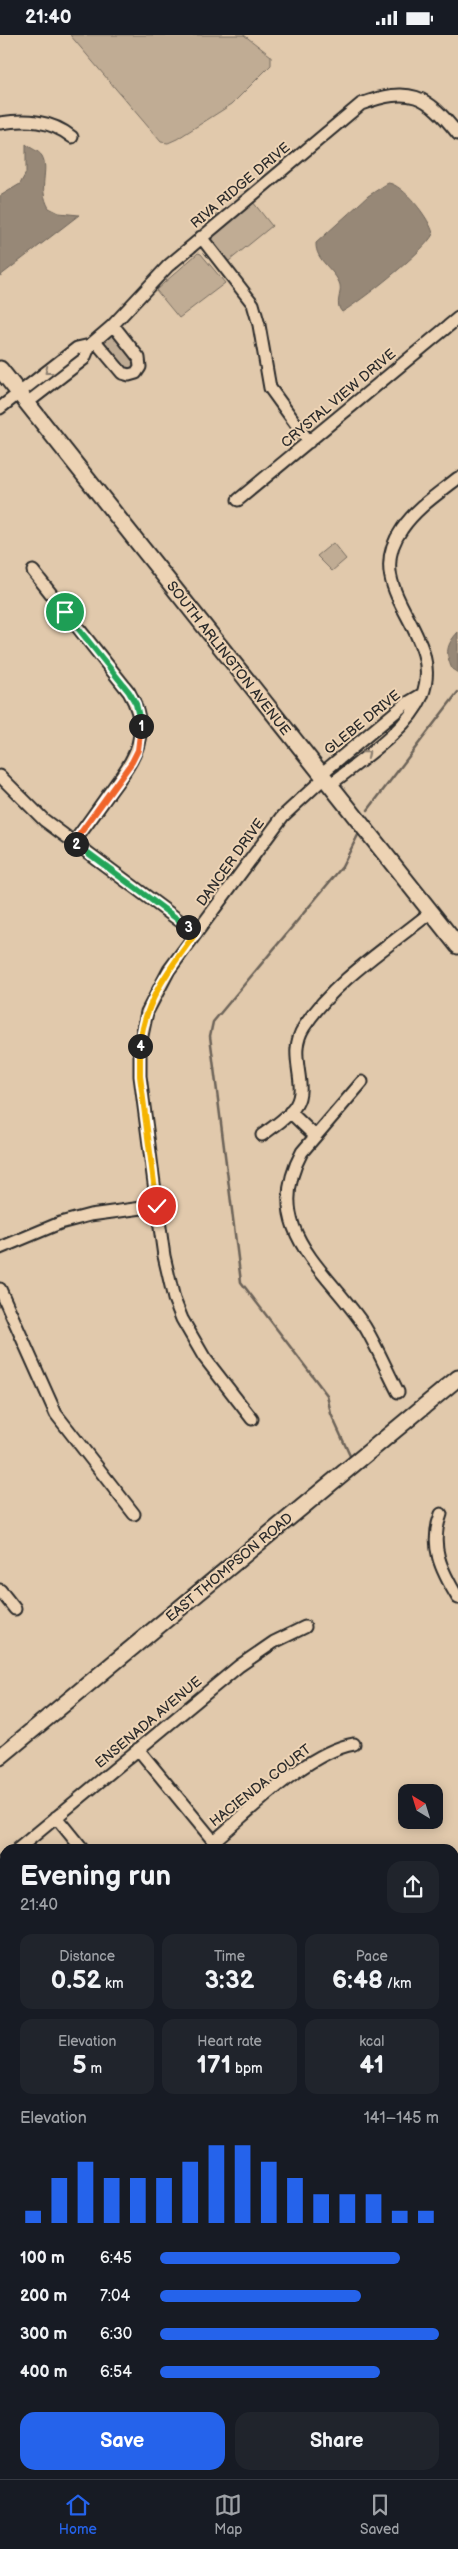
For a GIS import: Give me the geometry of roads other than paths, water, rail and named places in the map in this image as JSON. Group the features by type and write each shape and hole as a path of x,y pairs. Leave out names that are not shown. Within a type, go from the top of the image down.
{"main road":[{"name":"SOUTH ARLINGTON AVENUE","path":"0,369 458,947"},
{"name":"EAST THOMPSON ROAD","path":"0,1757 458,1377"}],"street":[{"name":"RIVA RIDGE DRIVE","path":"0,408 23,398 84,359 92,343 113,325 155,279 201,237 361,104 387,95 402,94 426,102 434,107 458,134"},
{"path":"0,123 37,121 52,125 72,137"},
{"path":"201,237 253,304 259,325 270,388 278,402 309,442"},
{"name":"CRYSTAL VIEW DRIVE","path":"238,500 458,318"},
{"path":"92,343 122,373 129,375 136,373 140,367 139,358 113,325"},
{"name":"GLEBE DRIVE","path":"325,779 405,721 422,695 426,671 423,647 390,579 388,565 390,553 402,528 458,478"},
{"path":"33,571 129,692 136,704 141,721 141,733 132,762 74,842"},
{"path":"0,776 34,811 196,933"},
{"name":"DANCER DRIVE","path":"252,1419 204,1357 182,1319 168,1278 140,1076 142,1032 157,988 196,933 283,816 325,779"},
{"path":"262,1135 296,1105 300,1090 296,1053 297,1042 303,1029 322,1003 341,984 431,913"},
{"path":"362,1082 302,1152 292,1172 288,1203 292,1224 305,1252 365,1327 398,1392"},
{"path":"290,1112 315,1136"},
{"path":"0,1248 60,1223 90,1215 157,1206"},
{"path":"0,1289 56,1414 134,1514"},
{"path":"441,1514 436,1529 435,1544 446,1576 458,1598"},
{"path":"0,1591 15,1609"},
{"name":"ENSENADA AVENUE","path":"24,1844 252,1656 305,1627"},
{"name":"HACIENDA COURT","path":"218,1844 312,1761 332,1749 354,1744"},
{"path":"138,1749 216,1844"},
{"path":"56,1817 78,1844"}],"waterway":[{"path":"368,810 458,692"},
{"path":"351,1458 331,1414 327,1395 241,1282 210,1036 213,1022 342,867 358,835"}]}
